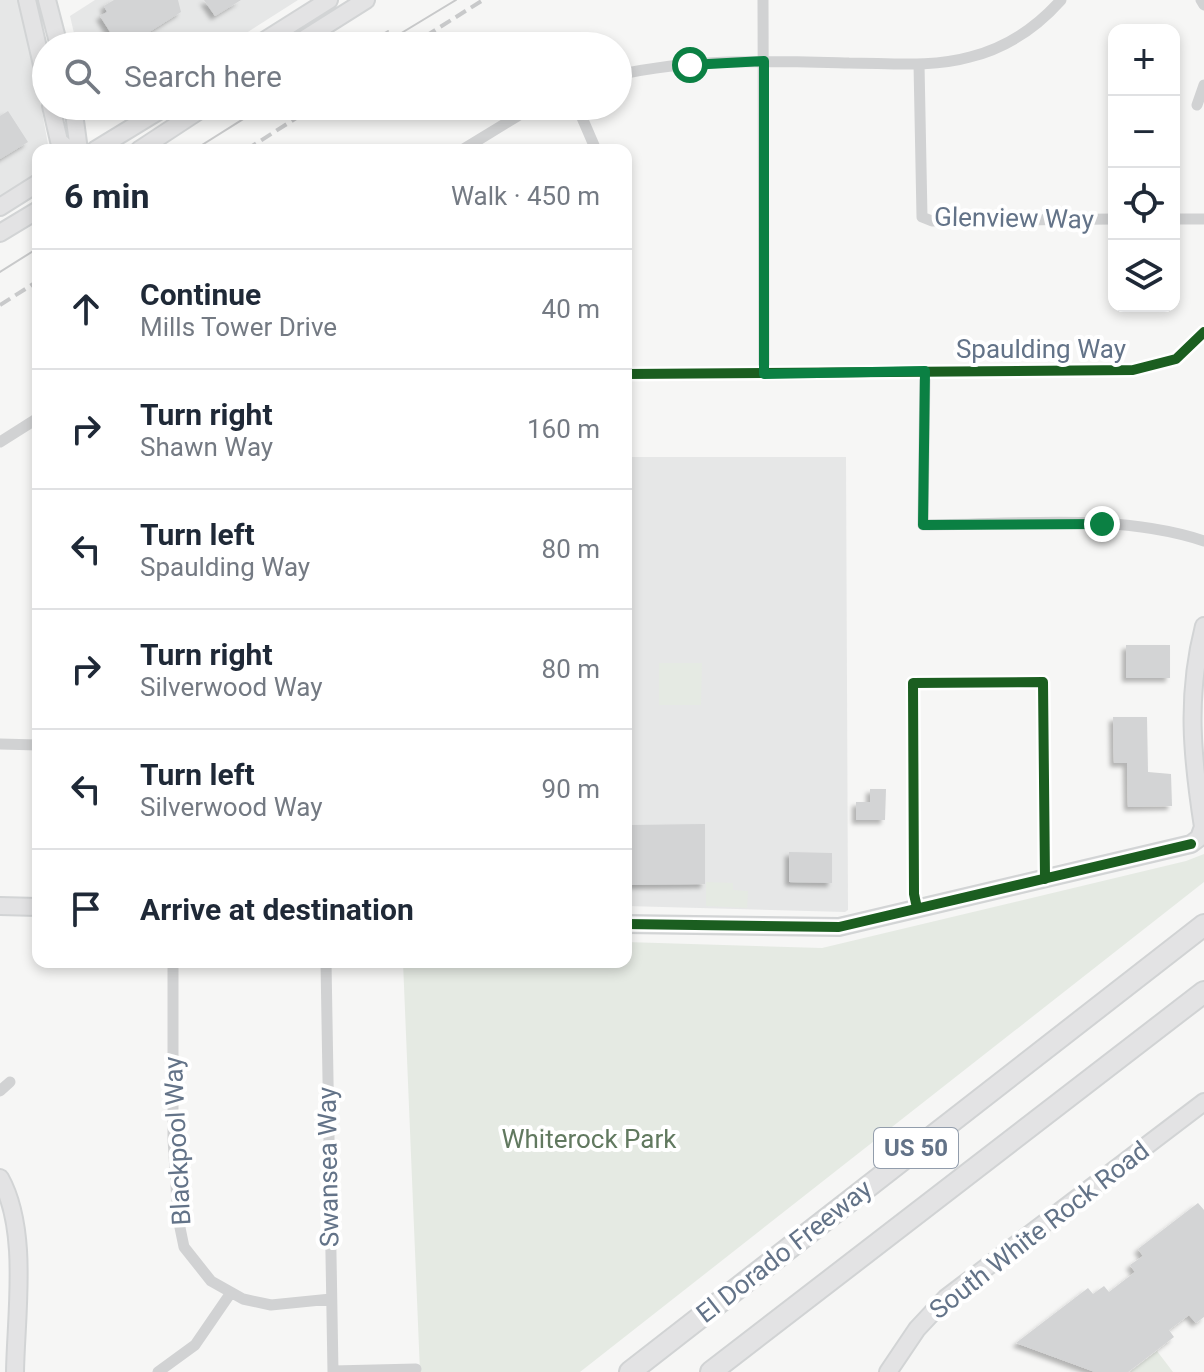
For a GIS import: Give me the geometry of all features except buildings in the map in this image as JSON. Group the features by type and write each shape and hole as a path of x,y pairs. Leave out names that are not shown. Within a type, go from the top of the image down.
{"highway":[{"name":"El Dorado Freeway","path":"630,1372 1204,925"},
{"name":"El Dorado Freeway","path":"711,1372 1204,992"}],"street":[{"path":"27,0 34,32"},
{"path":"47,0 55,32"},
{"path":"278,32 329,0"},
{"path":"315,32 365,0"},
{"path":"763,0 764,374"},
{"path":"632,73 671,66 764,61 919,64 954,61 1000,46 1029,30 1061,0"},
{"name":"Glenview Way","path":"919,64 922,217 932,221 1108,219"},
{"path":"1197,105 1204,85"},
{"path":"54,120 62,144"},
{"path":"75,120 78,144"},
{"path":"105,144 144,120"},
{"path":"148,144 185,120"},
{"path":"472,144 511,120"},
{"path":"583,120 593,144"},
{"path":"0,207 32,187"},
{"path":"0,233 32,214"},
{"path":"1180,219 1204,219"},
{"name":"Spaulding Way","path":"632,374 1148,369 1176,359 1204,332"},
{"path":"925,371 923,525 1102,524 1157,530 1204,541"},
{"path":"0,442 32,422"},
{"path":"632,924 823,929 1191,844 1199,838 1203,827 1190,731 1194,677 1204,626"},
{"path":"917,908 914,894 913,683 1043,682 1045,879"},
{"path":"0,744 32,745"},
{"path":"0,906 32,907"},
{"name":"Blackpool Way","path":"173,968 171,1070 178,1218 184,1247 211,1281 230,1294 271,1305 331,1299"},
{"name":"Swansea Way","path":"326,968 333,1371"},
{"path":"0,1091 10,1082"},
{"name":"South White Rock Road","path":"888,1372 917,1329 946,1298 1204,1102"},
{"path":"0,1178 6,1206 17,1228 15,1372"},
{"path":"158,1372 195,1345 230,1294"},
{"path":"333,1371 416,1369"}],"shaded area":[{"path":"0,0 22,0 32,56 32,120 44,120 48,144 32,144 32,177 0,199"},
{"path":"95,0 298,0 248,32 74,32 70,16"},
{"path":"632,457 846,457 848,910 632,906"}],"green space":[{"path":"659,663 702,663 701,705 659,705"},
{"name":"Whiterock Park","path":"1204,854 1204,882 580,1372 420,1372 403,968 632,968 632,942 822,948 1186,861"},
{"path":"706,882 733,883 733,890 748,891 747,908 706,906"},
{"path":"1157,1351 1173,1372 1130,1372"}],"tram line":[{"path":"403,32 456,0"},
{"path":"204,144 242,120"},
{"path":"0,272 32,252"}],"railway":[{"path":"432,32 483,0"},
{"path":"255,144 293,120"},
{"path":"0,305 32,285"}],"cycle path":[{"path":"632,374 1133,370 1176,359 1204,332"},
{"path":"917,908 914,894 913,683 1043,682 1045,879"},
{"path":"632,924 839,927 1191,844"}],"route":[{"path":"690,65 764,61 764,374 925,371 923,525 1102,524"}]}
